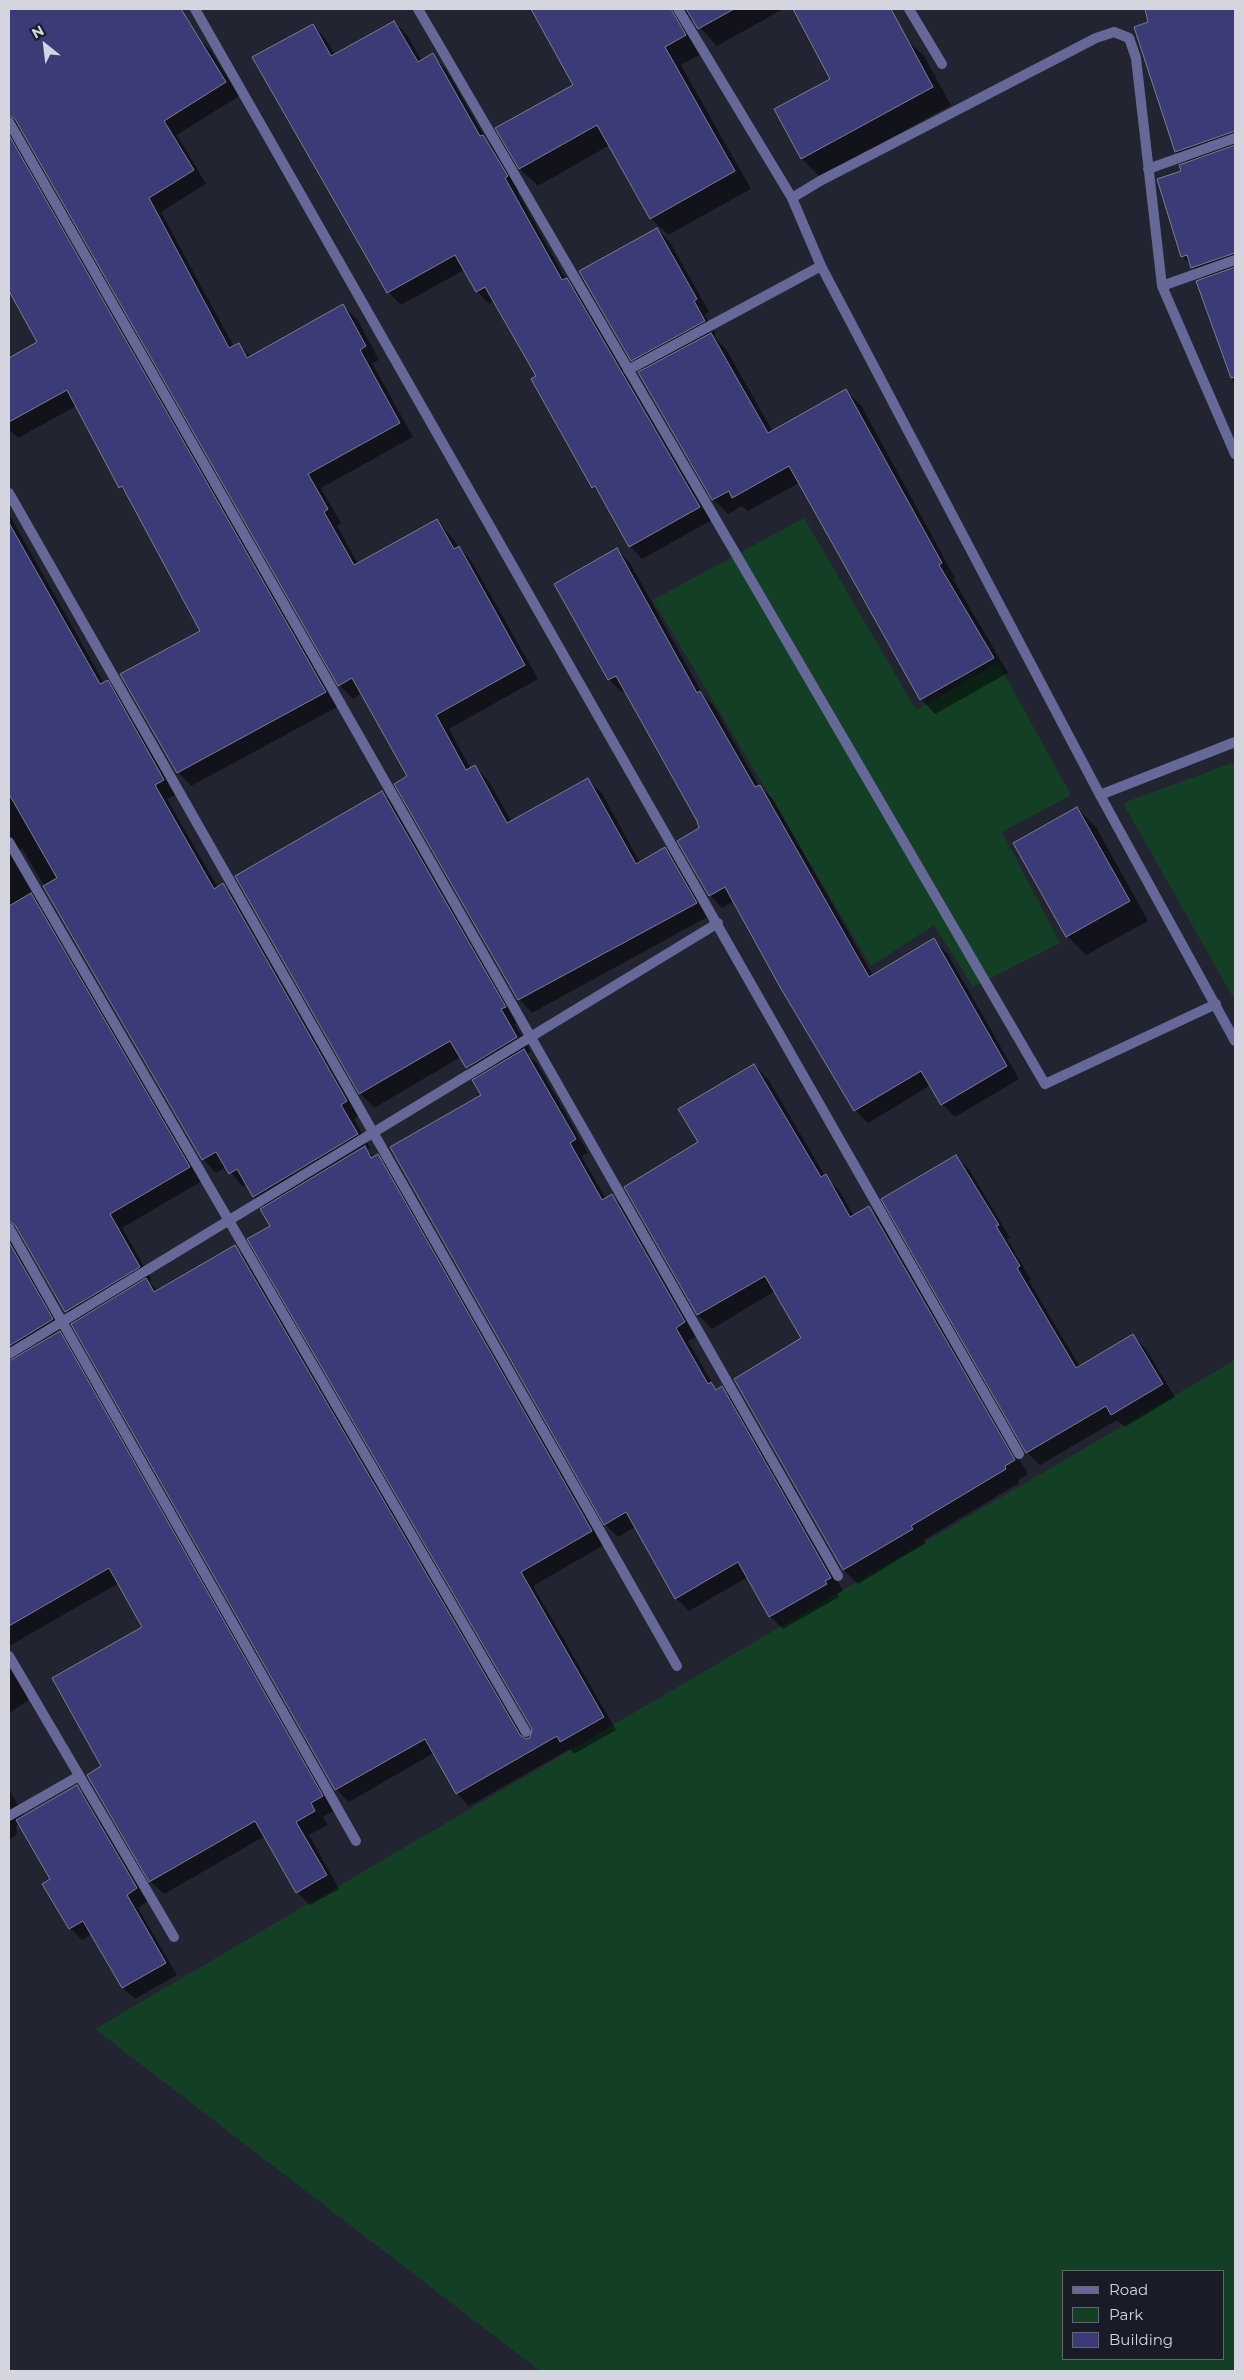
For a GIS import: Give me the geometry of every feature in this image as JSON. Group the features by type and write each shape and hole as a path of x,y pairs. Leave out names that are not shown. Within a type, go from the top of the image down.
{"street":[{"path":"195,9 1019,1454"},
{"path":"418,9 1045,1084 1216,1004"},
{"path":"678,9 792,198 821,266 1100,795 1235,1041"},
{"path":"909,9 942,64"},
{"path":"792,198 820,181 1096,38 1114,32 1129,38 1136,58 1162,286 1235,454"},
{"path":"9,122 838,1576"},
{"path":"1148,169 1235,138"},
{"path":"1162,286 1235,260"},
{"path":"628,370 821,266"},
{"path":"9,493 677,1666"},
{"path":"1100,795 1235,742"},
{"path":"9,842 526,1732"},
{"path":"9,1354 61,1320 373,1135 718,924"},
{"path":"9,1228 356,1841"},
{"path":"9,1656 174,1937"},
{"path":"9,1816 80,1776"}],"green space":[{"path":"804,518 916,710 998,663 1071,795 1002,832 1060,943 973,987 934,925 871,966 653,600"},
{"path":"1235,762 1235,1001 1123,803"},
{"path":"1235,1360 1235,2371 540,2371 95,2029"}],"building":[{"path":"9,9 181,9 226,82 164,121 194,170 149,198 229,348 239,343 247,358 343,304 366,346 360,350 400,423 308,474 328,509 324,512 354,565 437,519 454,549 459,546 525,665 436,715 466,770 475,765 507,823 588,778 636,864 665,847 697,903 518,1000 394,784 407,776 352,678 338,686 15,119 9,115"},
{"path":"531,9 671,9 686,35 665,47 735,171 650,219 597,125 519,169 495,128 573,85"},
{"path":"686,9 734,9 698,29"},
{"path":"793,9 891,9 933,87 801,159 774,109 830,79"},
{"path":"1145,9 1235,9 1235,131 1175,152 1134,27 1148,22"},
{"path":"394,21 418,62 433,53 480,136 483,135 508,176 505,178 562,280 567,278 700,507 629,547 595,486 592,488 531,379 536,376 485,287 476,292 455,255 387,293 252,57 313,24 331,56"},
{"path":"9,135 326,692 177,773 120,674 200,631 122,486 119,488 67,390 9,422 9,358 37,342 9,291"},
{"path":"1235,145 1235,253 1191,268 1187,255 1181,257 1157,179 1181,171 1179,165"},
{"path":"657,228 697,299 694,301 705,321 631,361 579,271"},
{"path":"1235,267 1235,377 1231,378 1196,281"},
{"path":"711,333 768,433 846,389 942,563 939,565 994,658 920,700 789,466 732,498 729,491 712,500 638,372"},
{"path":"9,523 100,684 108,680 164,780 155,785 214,889 223,883 347,1101 341,1105 358,1134 253,1197 237,1169 229,1174 216,1152 202,1160 43,886 57,878 9,794"},
{"path":"617,548 697,693 700,691 755,787 760,785 869,977 934,938 1007,1066 941,1105 921,1071 854,1111 780,987 725,887 709,896 677,841 699,828 697,821 616,676 608,680 554,584"},
{"path":"382,791 506,1007 501,1009 517,1037 466,1068 450,1041 359,1094 235,876"},
{"path":"1077,807 1130,901 1066,937 1013,843"},
{"path":"31,893 190,1167 110,1214 140,1267 65,1312 15,1225 9,1221 9,906"},
{"path":"524,1049 576,1139 570,1143 602,1200 612,1194 685,1322 676,1328 708,1384 711,1382 716,1390 722,1386 831,1578 825,1581 827,1584 769,1617 738,1562 675,1599 626,1512 604,1525 390,1147 481,1095 472,1080"},
{"path":"754,1064 821,1177 826,1174 850,1217 869,1206 1015,1460 1005,1466 1006,1469 911,1526 913,1529 843,1570 734,1379 801,1338 765,1276 697,1315 624,1187 698,1142 678,1109"},
{"path":"365,1146 371,1158 378,1154 592,1531 521,1572 604,1717 560,1742 557,1736 456,1794 425,1739 335,1790 71,1324 146,1278 154,1292 235,1245 520,1735 526,1739 530,1738 532,1729 247,1239 270,1226 260,1209"},
{"path":"956,1155 999,1225 996,1226 1020,1266 1017,1268 1076,1368 1133,1334 1163,1384 1111,1415 1106,1406 1026,1453 881,1199"},
{"path":"9,1242 53,1319 9,1346"},
{"path":"60,1331 323,1796 311,1803 315,1811 296,1822 327,1875 296,1893 255,1821 149,1882 87,1775 101,1766 52,1678 142,1627 109,1568 9,1626 9,1361"},
{"path":"77,1785 137,1888 127,1895 166,1963 122,1988 83,1921 69,1929 42,1884 50,1879 16,1820"}]}
